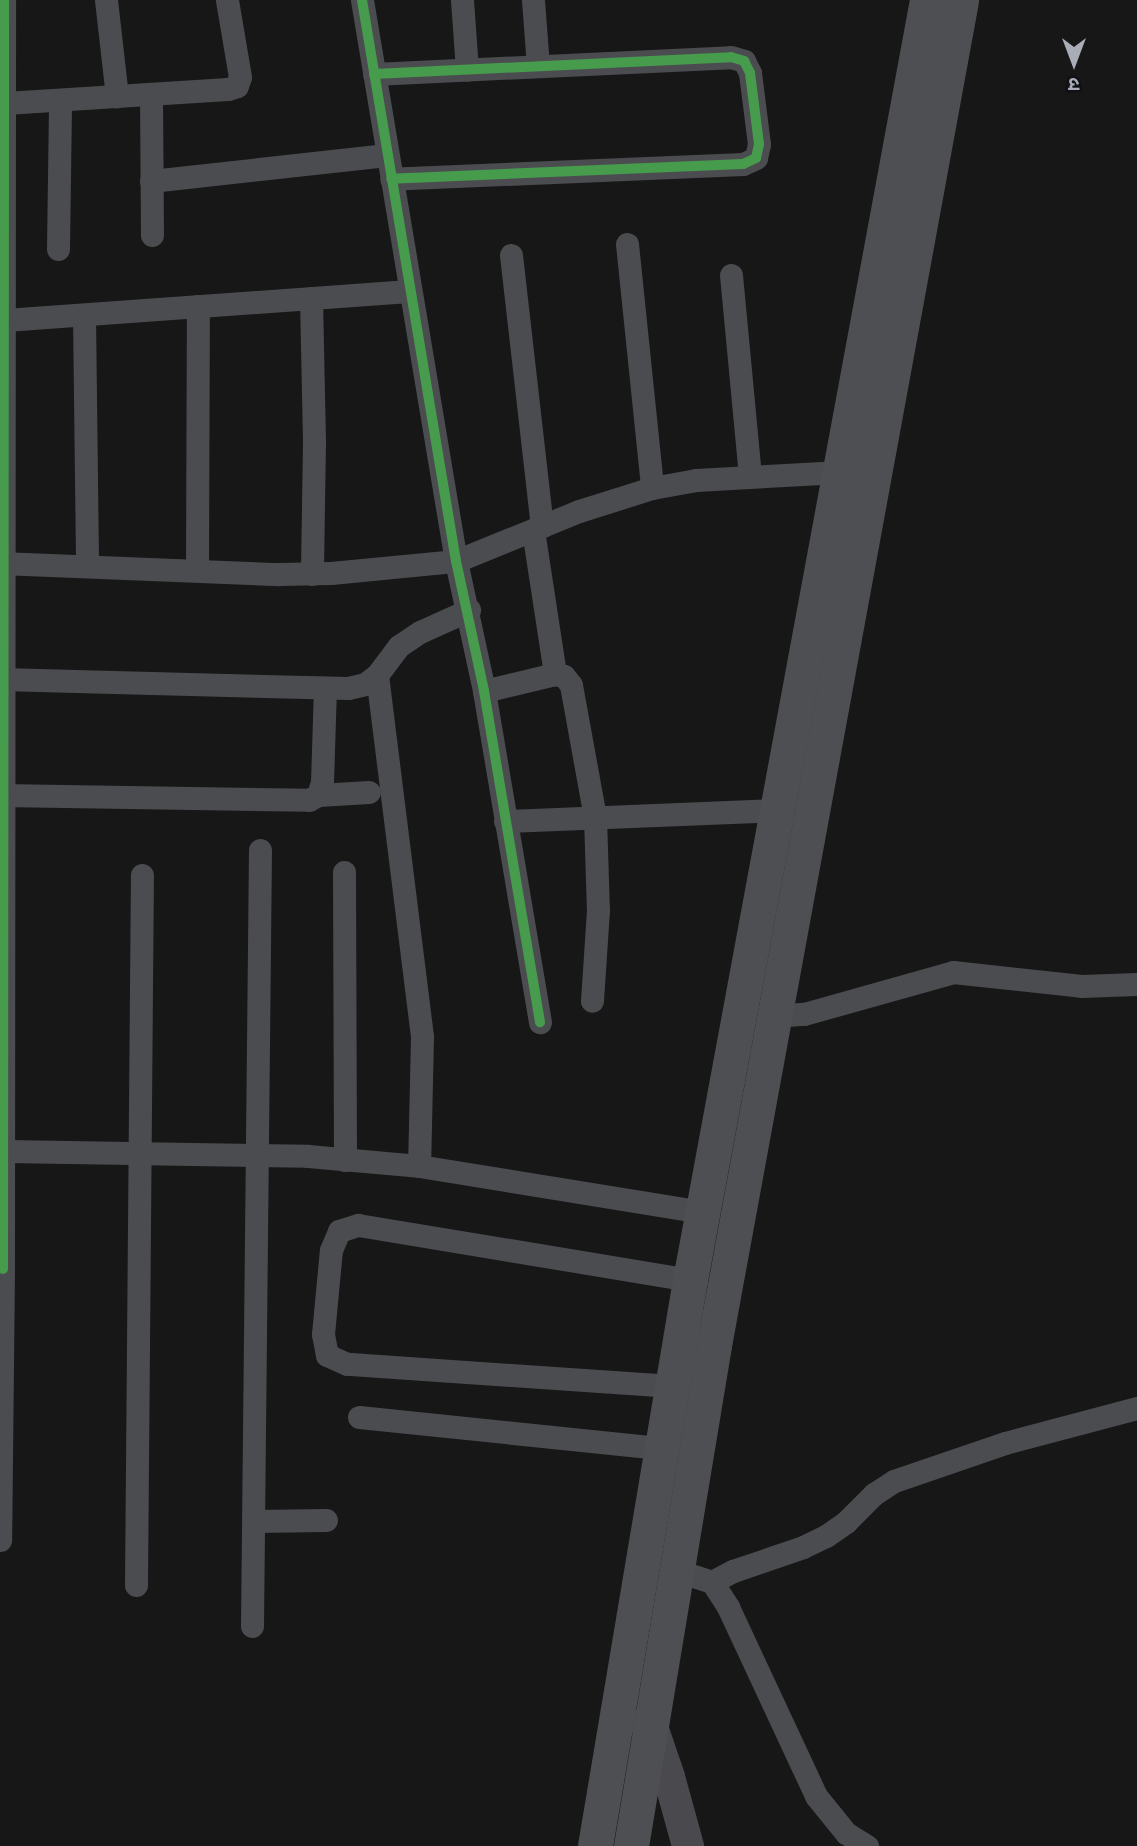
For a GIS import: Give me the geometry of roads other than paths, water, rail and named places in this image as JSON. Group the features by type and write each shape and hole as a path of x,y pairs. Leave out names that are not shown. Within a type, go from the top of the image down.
{"main road":[{"path":"595,1846 690,1280 927,0"},
{"path":"631,1846 676,1570 773,1016 961,0"}],"street":[{"path":"106,0 117,96"},
{"path":"5,103 237,86 240,77 227,0"},
{"path":"362,0 456,561 484,691 540,1022"},
{"path":"462,0 467,70"},
{"path":"533,0 538,66"},
{"path":"0,1540 5,1151 2,795 5,320 3,11"},
{"path":"374,74 731,57 744,61 750,72 760,144 756,158 743,164 391,179"},
{"path":"151,94 152,235"},
{"path":"58,249 60,100"},
{"path":"151,181 387,155"},
{"path":"627,244 652,488"},
{"path":"511,255 537,528 555,674"},
{"path":"732,275 750,476"},
{"path":"5,320 409,291"},
{"path":"311,298 314,442 312,574"},
{"path":"198,306 198,570"},
{"path":"84,315 87,566"},
{"path":"2,563 312,574 456,561 537,528 652,488 696,480 840,472"},
{"path":"2,679 325,688 356,686 377,676 399,646 468,610"},
{"path":"484,691 555,674 564,676 571,685 595,817 598,910 592,1001"},
{"path":"377,676 422,1037 419,1166"},
{"path":"318,795 322,782 325,688"},
{"path":"2,795 309,800 318,795 369,792"},
{"path":"505,821 777,810"},
{"path":"252,1626 259,1154 260,850"},
{"path":"344,872 345,1160"},
{"path":"136,1585 142,875"},
{"path":"773,1016 814,1012 953,972 1081,986 1137,984"},
{"path":"5,1151 259,1154 419,1166 703,1212"},
{"path":"672,1387 347,1364 327,1355 323,1334 331,1250 339,1231 358,1225 690,1280"},
{"path":"712,1582 733,1571 803,1547 826,1536 846,1522 874,1494 894,1481 1005,1443 1137,1408"},
{"path":"359,1417 662,1448"},
{"path":"254,1521 326,1521"},
{"path":"676,1570 712,1582 728,1607 816,1796 846,1833 867,1846"},
{"path":"616,1718 651,1724 678,1804 688,1846"}]}
